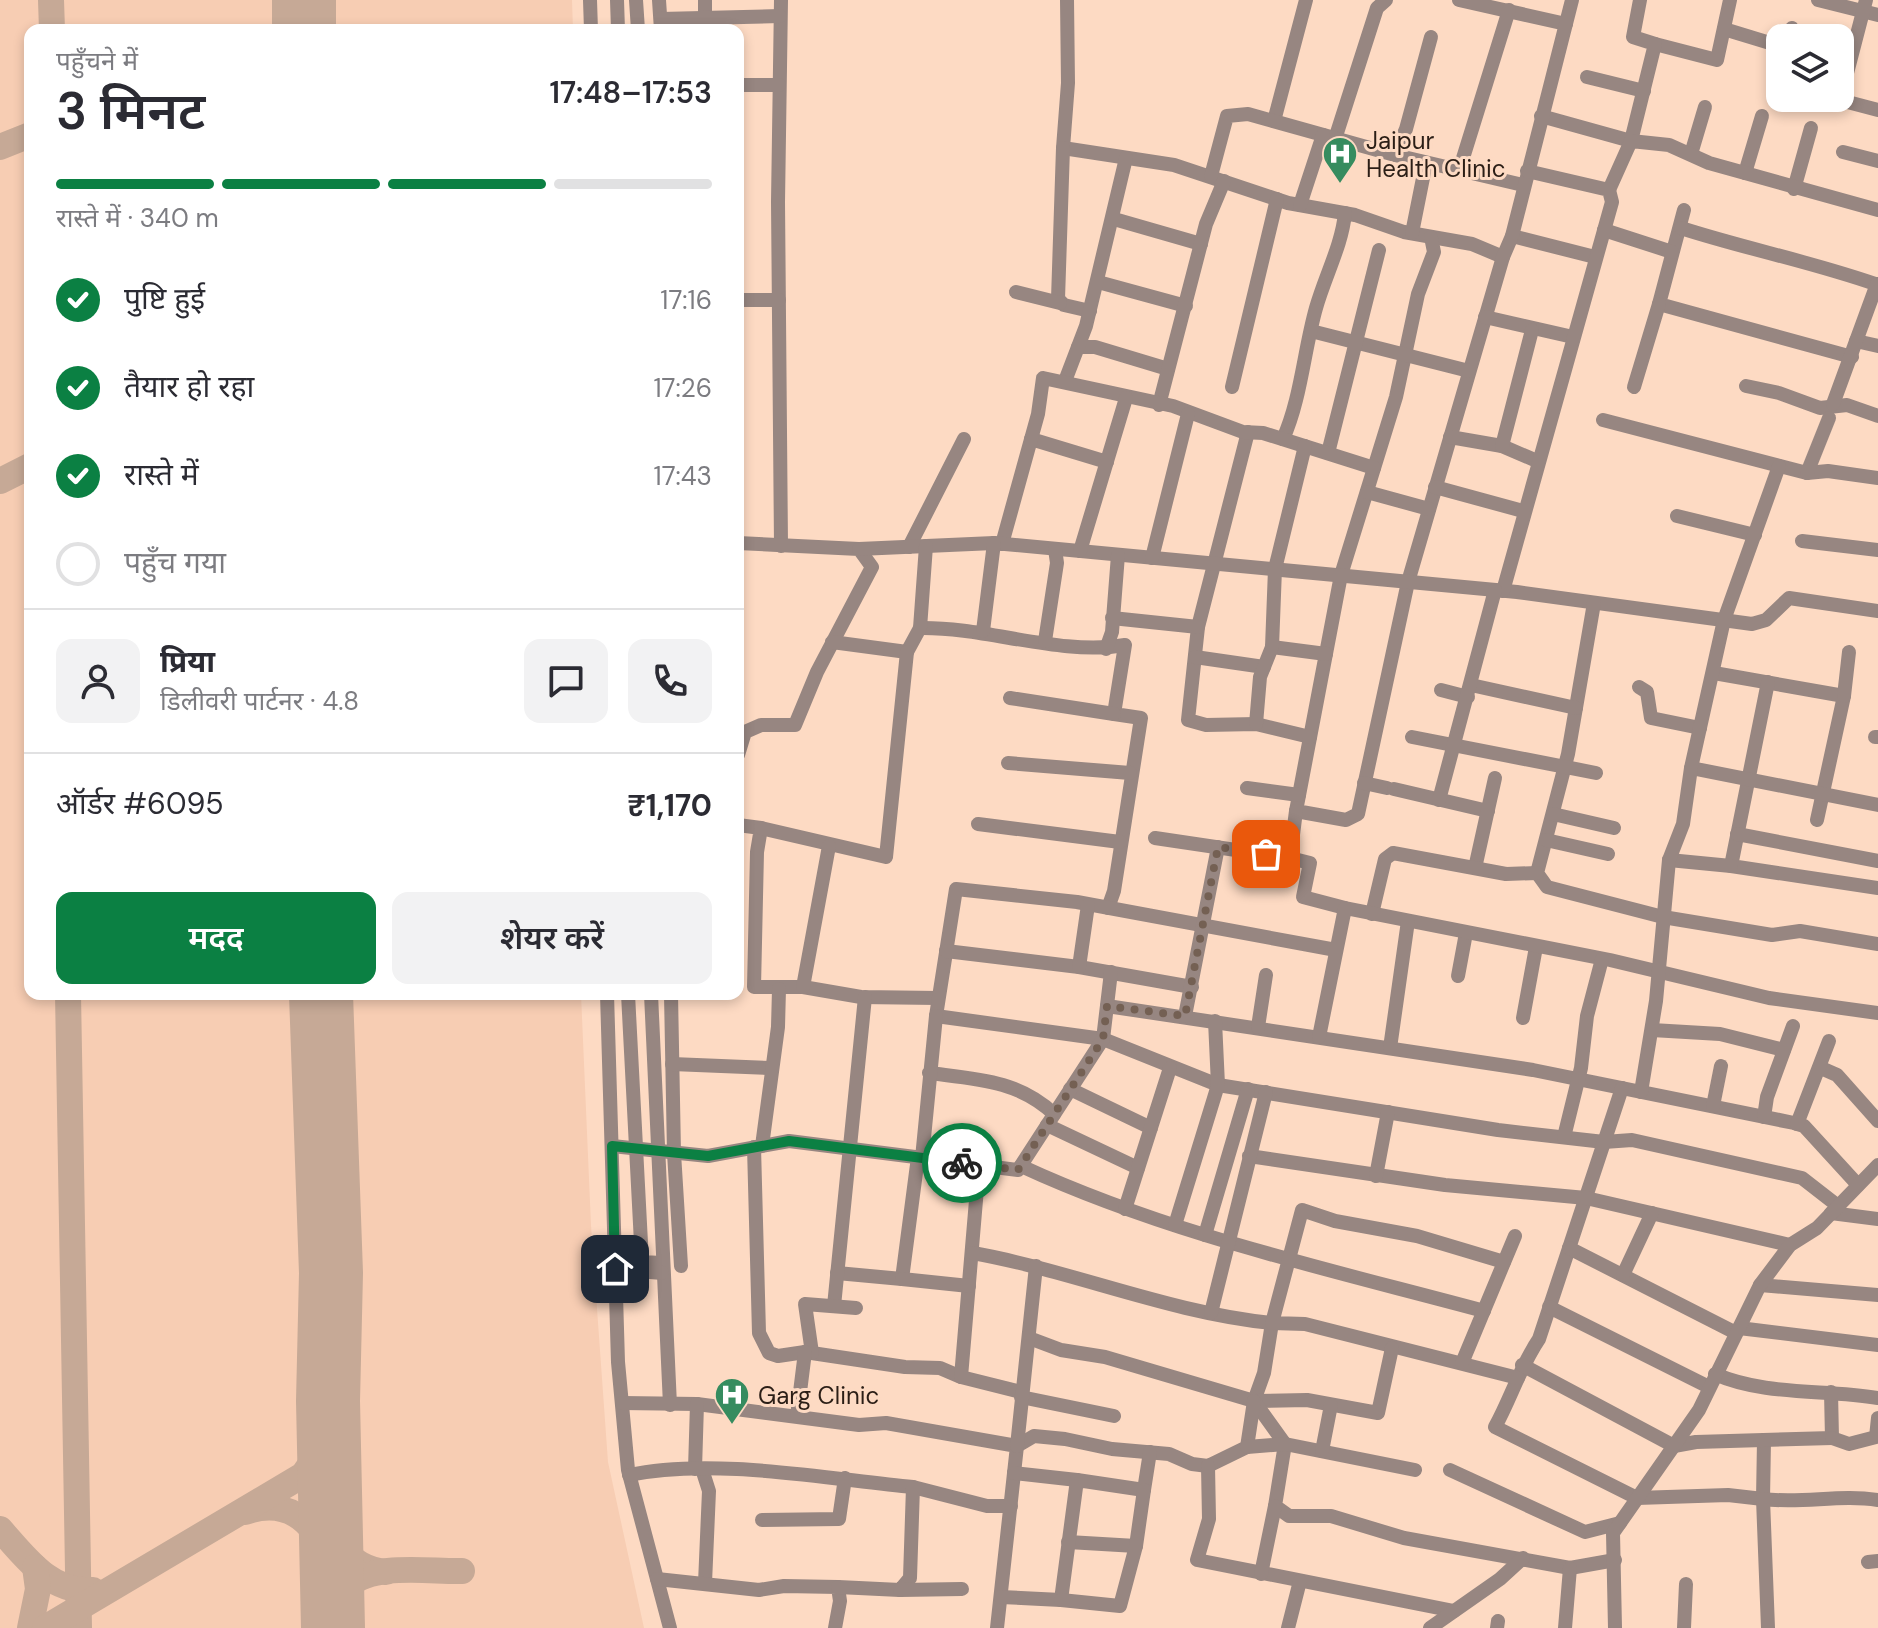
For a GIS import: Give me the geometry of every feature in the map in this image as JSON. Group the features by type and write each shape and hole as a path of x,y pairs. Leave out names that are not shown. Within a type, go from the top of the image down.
{"street":[{"path":"590,0 591,24"},
{"path":"617,0 618,24"},
{"path":"636,0 638,23"},
{"path":"659,0 661,24 705,18 780,16"},
{"path":"705,0 705,18"},
{"path":"781,0 781,546"},
{"path":"1060,303 1063,148 1068,83 1067,0"},
{"path":"1274,121 1306,0"},
{"path":"1300,205 1377,8 1386,0"},
{"path":"1459,0 1566,24"},
{"path":"1296,811 1354,819 1408,582 1503,257 1512,236 1572,0"},
{"path":"1640,0 1633,37 1717,60 1730,0"},
{"path":"1818,0 1869,8 1854,51"},
{"path":"1459,171 1509,10"},
{"path":"1724,29 1766,42"},
{"path":"1395,155 1406,129 1431,37"},
{"path":"1439,800 1573,337 1590,289 1595,257 1612,202 1609,190 1631,141 1655,44"},
{"path":"1587,77 1644,91"},
{"path":"744,85 779,85"},
{"path":"1854,104 1878,110"},
{"path":"1691,154 1705,107"},
{"path":"1159,405 1218,179 1227,116 1248,114 1459,171 1609,190"},
{"path":"1541,116 1631,141 1669,145 1794,189 1878,210"},
{"path":"1745,173 1762,116"},
{"path":"1794,189 1811,128"},
{"path":"1063,148 1174,165 1277,199 1345,213 1412,233 1472,244 1503,257"},
{"path":"1843,152 1878,161"},
{"path":"1065,381 1073,368 1098,282 1126,158"},
{"path":"1412,233 1426,163"},
{"path":"1232,387 1277,199"},
{"path":"1634,387 1684,210"},
{"path":"1283,439 1291,421 1311,331 1345,213"},
{"path":"1114,219 1201,244"},
{"path":"1681,228 1774,257 1813,262 1877,284 1807,473"},
{"path":"1604,230 1672,252"},
{"path":"1512,236 1595,257"},
{"path":"1290,858 1296,811 1341,575 1405,355 1418,294 1434,252 1431,237"},
{"path":"1328,453 1379,250"},
{"path":"1098,282 1186,306"},
{"path":"1016,292 1090,311"},
{"path":"744,300 779,300"},
{"path":"1659,304 1852,357"},
{"path":"1485,317 1573,337"},
{"path":"1502,446 1532,330"},
{"path":"1311,331 1469,371"},
{"path":"1856,341 1878,346"},
{"path":"1078,347 1095,347 1168,369"},
{"path":"983,631 998,544 1031,439 1043,378 1159,405 1374,468"},
{"path":"1746,386 1779,393 1831,411 1878,416"},
{"path":"1080,551 1126,398"},
{"path":"1152,558 1188,414"},
{"path":"1603,420 1807,473 1828,471 1878,478"},
{"path":"1248,432 1198,627 1188,720 1206,725 1256,724 1310,737"},
{"path":"1450,437 1502,446 1537,461"},
{"path":"909,547 964,439"},
{"path":"1031,439 1107,462"},
{"path":"1256,724 1264,667 1272,647 1275,569 1305,446"},
{"path":"1641,1092 1652,1030 1669,860 1683,824 1691,768 1724,620 1779,466"},
{"path":"1435,487 1523,511"},
{"path":"1367,492 1429,509"},
{"path":"1677,516 1755,535"},
{"path":"1802,541 1878,550"},
{"path":"744,543 859,549 998,544 1499,590 1752,624 1766,620 1789,598 1878,611"},
{"path":"744,826 886,857 907,652 920,628 926,546"},
{"path":"744,735 761,725 795,725 832,642 872,567 859,549"},
{"path":"1045,641 1057,563 1055,549"},
{"path":"1106,649 1118,555"},
{"path":"1537,873 1565,767 1594,603"},
{"path":"1112,618 1198,627"},
{"path":"920,628 983,631 1013,639 1106,649 1125,645 1114,714"},
{"path":"832,642 907,652"},
{"path":"1272,647 1326,654"},
{"path":"1817,820 1844,696 1849,652"},
{"path":"1195,657 1264,667"},
{"path":"1714,673 1844,696"},
{"path":"1731,866 1768,682"},
{"path":"1639,687 1647,692 1651,718 1700,728"},
{"path":"1441,690 1470,691 1576,708"},
{"path":"1010,698 1141,718 1114,891 1108,908"},
{"path":"1412,737 1455,742 1596,773"},
{"path":"1008,763 1130,773"},
{"path":"1691,768 1878,805"},
{"path":"1475,868 1495,778"},
{"path":"1364,783 1488,811"},
{"path":"1247,788 1299,795"},
{"path":"1553,814 1614,828"},
{"path":"978,824 1120,842"},
{"path":"761,828 757,852 754,987 803,987 865,997 937,998"},
{"path":"1737,834 1878,861"},
{"path":"1155,838 1310,863 1303,897 1345,908 1602,959 1769,998 1878,1013"},
{"path":"1546,840 1608,854"},
{"path":"803,987 829,846"},
{"path":"1185,1016 1218,847"},
{"path":"1372,914 1389,855 1506,874 1537,873"},
{"path":"1669,860 1878,888"},
{"path":"1537,873 1547,887 1663,917 1772,935 1800,931 1878,944"},
{"path":"902,1279 920,1157 937,998 956,889 1108,908 1336,950"},
{"path":"1079,967 1088,905"},
{"path":"1319,1037 1345,908"},
{"path":"1390,1048 1408,921"},
{"path":"1458,976 1466,933"},
{"path":"1523,1018 1536,947"},
{"path":"946,951 1079,967 1192,987"},
{"path":"1564,1137 1579,1079 1587,1016 1602,959"},
{"path":"612,1146 708,1156 789,1141 1018,1170 1103,1039 1111,972"},
{"path":"1258,1027 1266,975"},
{"path":"779,989 778,1027 758,1147 759,1333 773,1356 808,1353 905,1367 940,1368 1021,1395 1114,1416"},
{"path":"834,1306 865,997"},
{"path":"607,1000 615,1269 629,1475 670,1628"},
{"path":"628,1000 642,1262 662,1268"},
{"path":"651,1000 670,1405"},
{"path":"671,1000 674,1153 681,1266"},
{"path":"1107,1006 1579,1079 1797,1124 1804,1126 1858,1185"},
{"path":"936,1016 1103,1039 1218,1085 1564,1137 1604,1142 1632,1140 1802,1178 1835,1210 1878,1219"},
{"path":"1175,1225 1218,1085 1215,1021"},
{"path":"1764,1117 1793,1026"},
{"path":"1652,1030 1720,1034 1784,1050"},
{"path":"1797,1124 1829,1041"},
{"path":"672,1064 771,1068"},
{"path":"1713,1106 1721,1066"},
{"path":"1125,1209 1170,1068"},
{"path":"1821,1068 1837,1075 1878,1121"},
{"path":"929,1073 969,1076 1017,1087 1051,1120 1138,1168"},
{"path":"1622,1088 1539,1339 1520,1371 1495,1427 1637,1498 1728,1495 1795,1503 1859,1497 1878,1500"},
{"path":"1070,1089 1151,1128"},
{"path":"1205,1235 1248,1089"},
{"path":"1211,1313 1266,1092"},
{"path":"1376,1176 1388,1112"},
{"path":"1249,1156 1376,1176 1586,1198 1790,1245"},
{"path":"961,1377 979,1165"},
{"path":"1615,1628 1613,1533 1699,1410 1760,1285 1790,1245 1817,1228 1878,1165"},
{"path":"1021,1166 1089,1198 1227,1242 1484,1311"},
{"path":"1247,1447 1272,1323 1302,1210 1335,1221 1417,1236 1504,1262"},
{"path":"1623,1275 1652,1213"},
{"path":"1462,1363 1515,1236"},
{"path":"1569,1248 1738,1330 1878,1345"},
{"path":"973,1253 1036,1266 1211,1313 1272,1323 1305,1324 1392,1348 1520,1371 1674,1446 1696,1442 1832,1438 1849,1444 1876,1437 1878,1418"},
{"path":"997,1628 1036,1266"},
{"path":"615,1269 662,1268"},
{"path":"837,1273 969,1286"},
{"path":"1760,1285 1878,1295"},
{"path":"797,1416 808,1353 805,1304 856,1308"},
{"path":"1549,1307 1712,1380 1878,1398"},
{"path":"1029,1338 1061,1350 1105,1357 1254,1401 1307,1400 1378,1413 1392,1348"},
{"path":"1831,1392 1832,1438"},
{"path":"1254,1401 1285,1444 1261,1574"},
{"path":"622,1403 697,1404 859,1425 886,1423 1017,1446 1034,1436 1150,1452 1208,1466 1247,1447 1285,1444 1415,1470"},
{"path":"697,1404 698,1469 709,1491 705,1583"},
{"path":"1322,1451 1331,1405"},
{"path":"1764,1440 1768,1628"},
{"path":"1001,1597 1120,1606 1136,1546 1150,1452"},
{"path":"1208,1466 1209,1519 1197,1560 1454,1611"},
{"path":"629,1475 659,1469 698,1469 845,1478 913,1487 987,1506 1011,1506"},
{"path":"1450,1470 1585,1532 1620,1523"},
{"path":"1014,1473 1144,1490"},
{"path":"762,1520 839,1519 845,1478"},
{"path":"1061,1600 1077,1480"},
{"path":"900,1590 910,1578 913,1487"},
{"path":"1275,1506 1289,1516 1331,1516 1404,1538 1570,1568 1615,1560"},
{"path":"1068,1542 1136,1546"},
{"path":"1430,1628 1500,1579 1523,1558"},
{"path":"1565,1628 1570,1568"},
{"path":"657,1579 759,1590 784,1586 962,1589"},
{"path":"1288,1628 1300,1581"},
{"path":"1684,1628 1686,1584"},
{"path":"835,1628 838,1587"}],"shaded area":[{"path":"0,0 572,0 573,24 24,24 24,1000 581,1000 591,1225 608,1462 644,1628 0,1628"}],"taxiway":[{"path":"51,0 52,24"},
{"path":"0,147 24,137"},
{"path":"0,481 24,469"},
{"path":"68,1000 79,1628"},
{"path":"45,1628 303,1475 324,1445 328,1401"},
{"path":"332,1490 338,1532 348,1554 357,1562 386,1572"},
{"path":"245,1512 265,1508 282,1509 297,1515 319,1539 331,1572 333,1590"},
{"path":"0,1529 29,1562 52,1580 78,1590 93,1590"},
{"path":"30,1628 38,1589 35,1567"},
{"path":"333,1621 342,1594 359,1579 387,1571 462,1571"}],"runway":[{"path":"304,0 304,24"},
{"path":"321,1000 331,1273 328,1401 333,1628"}],"way so far":[{"path":"962,1163 1018,1170 1103,1039 1107,1006 1185,1016 1218,847 1266,854"}],"place":[{"name":"Jaipur Health Clinic","path":"1340,185"},
{"name":"Garg Clinic","path":"732,1426"}],"route":[{"path":"615,1269 612,1146 708,1156 789,1141 962,1163"}]}
